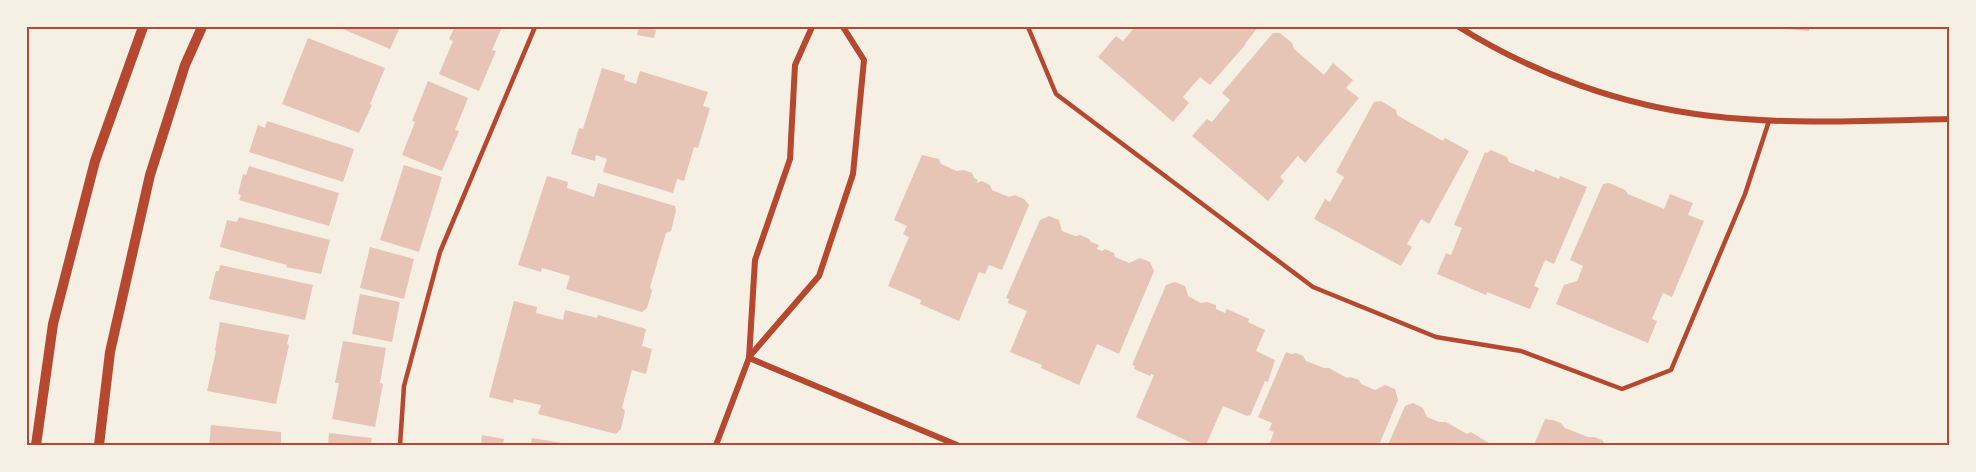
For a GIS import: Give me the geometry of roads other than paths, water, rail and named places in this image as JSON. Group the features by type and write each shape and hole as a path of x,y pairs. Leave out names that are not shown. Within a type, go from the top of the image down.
{"street":[{"path":"36,445 53,324 67,269 95,160 143,27"},
{"path":"99,445 110,352 150,175 185,65 202,27"},
{"path":"716,445 748,358 755,260 790,159 795,65 812,27"},
{"path":"748,358 819,276 853,174 864,60 843,27"},
{"path":"1459,27 1486,44 1540,70 1596,90 1652,106 1699,114 1769,121 1949,119"},
{"path":"748,358 957,445"}],"lane":[{"path":"400,445 404,386 440,252 535,27"},
{"path":"1028,27 1056,94 1313,287 1436,337 1521,351 1622,389 1671,370 1745,194 1769,121"}]}
